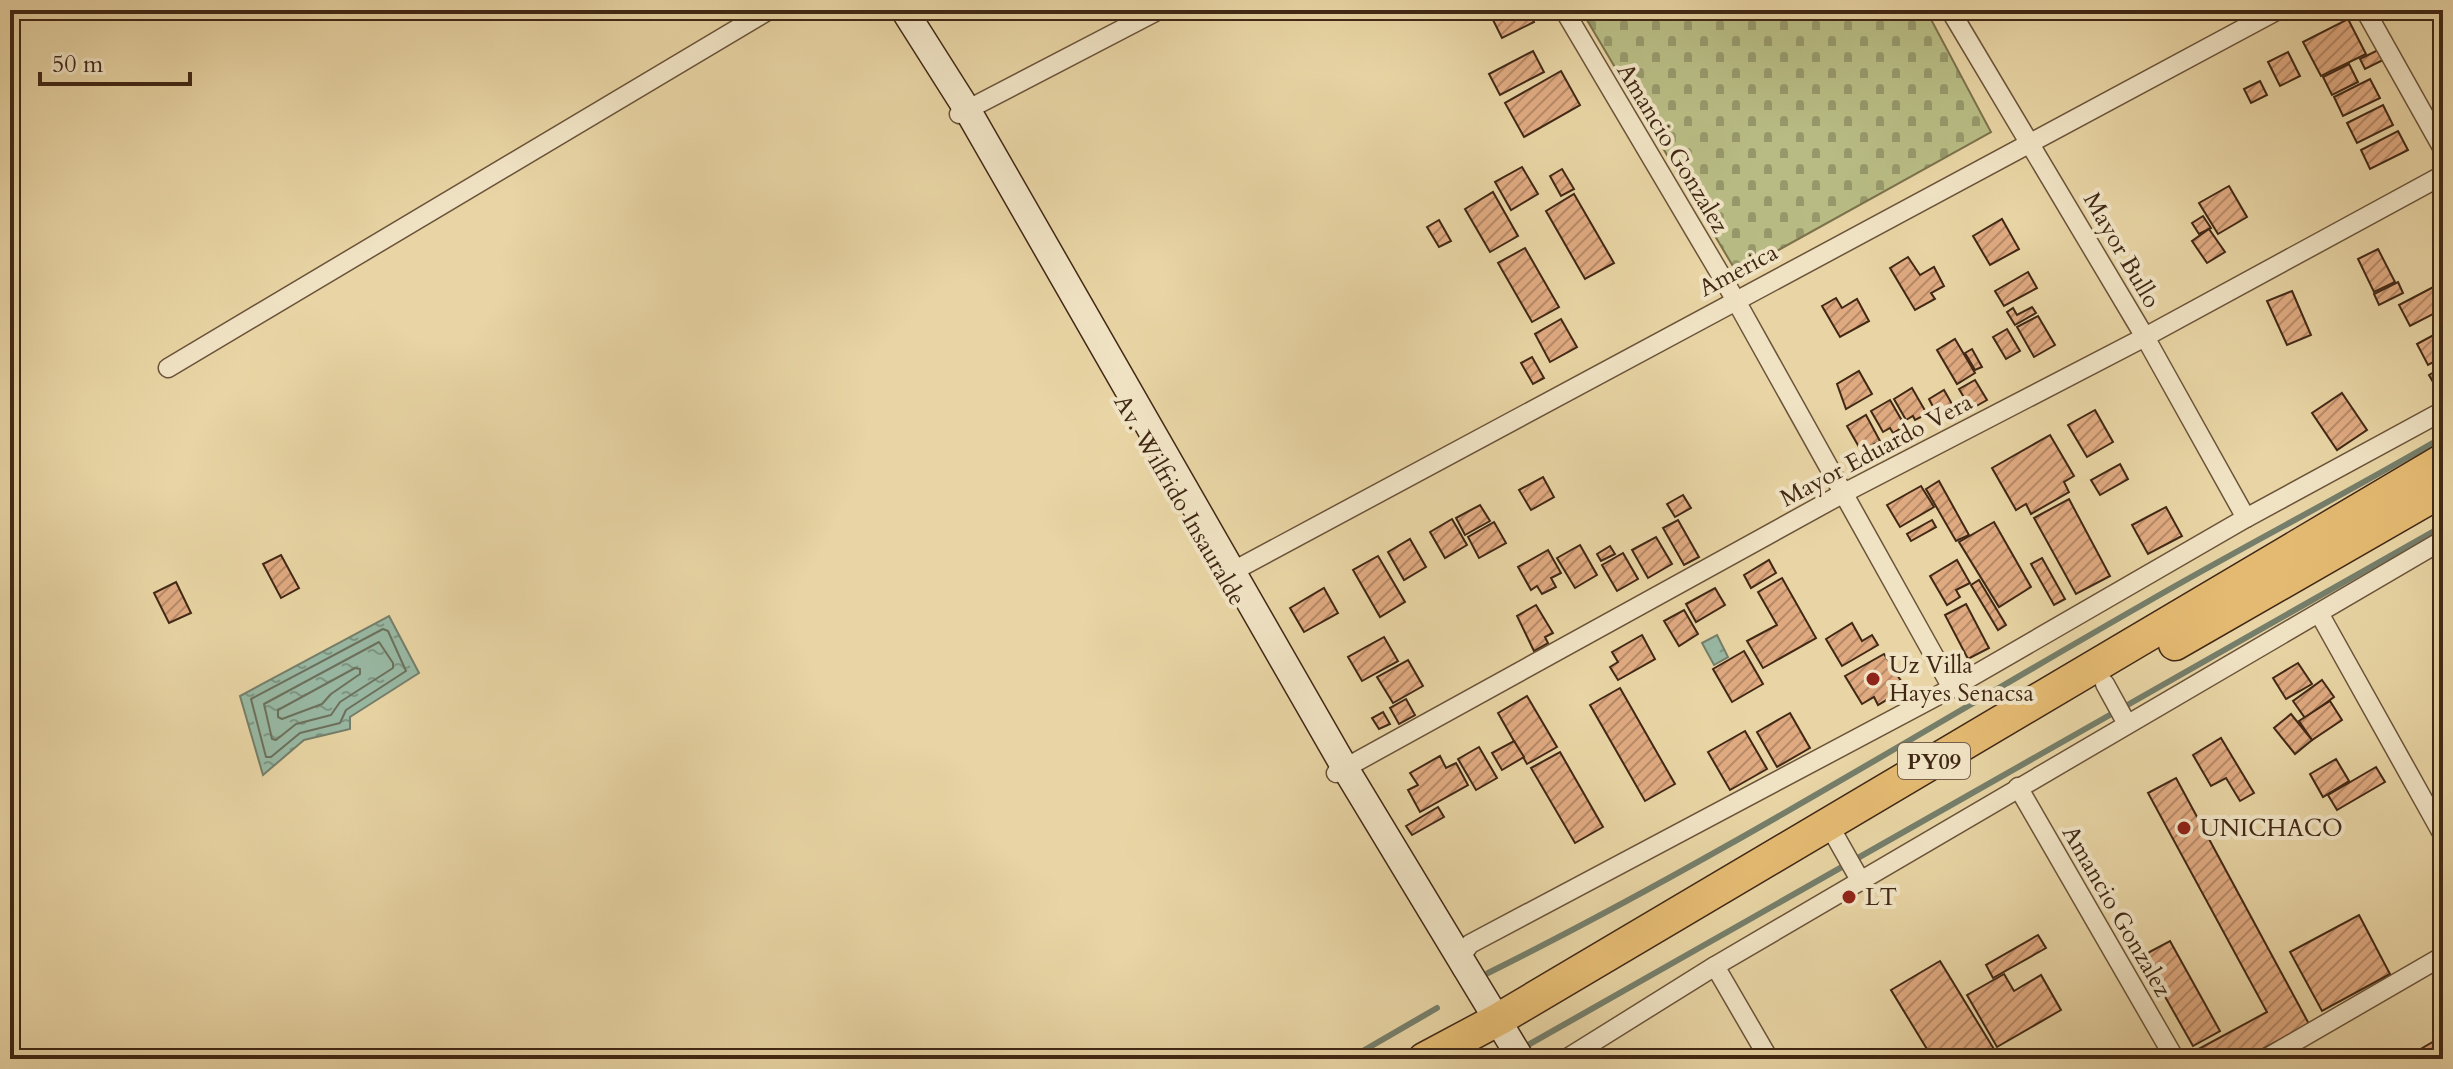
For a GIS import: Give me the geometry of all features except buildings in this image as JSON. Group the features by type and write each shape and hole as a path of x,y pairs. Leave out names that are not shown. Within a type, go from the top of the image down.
{"highway":[{"name":"PY09","path":"1424,1059 1501,1039 2443,460"},
{"name":"PY09","path":"1459,1059 1848,859 2118,706 2443,490"}],"street":[{"path":"168,368 769,10"},
{"name":"Av. Wilfrido Insauralde","path":"892,10 962,113 1466,992 1501,1039"},
{"path":"904,10 962,113 1159,10"},
{"name":"Amancio Gonzalez","path":"1564,10 1735,299 1952,688"},
{"name":"Mayor Bullo","path":"1950,10 2031,141 2246,518"},
{"name":"America","path":"1228,574 2278,10"},
{"path":"2365,10 2443,149"},
{"name":"Mayor Eduardo Vera","path":"1340,770 1842,494 2145,337 2443,175"},
{"path":"1466,992 1462,955 1470,944 1952,688 2246,518 2443,411"},
{"path":"1566,1059 1715,966 1848,859 2018,787 2118,706 2319,613 2443,540"},
{"path":"2319,613 2443,835"},
{"path":"1340,770 1462,955 1501,1039"},
{"name":"Amancio Gonzalez","path":"2018,787 2175,1059"},
{"path":"2265,1059 2443,956"},
{"path":"1715,966 1769,1059"}],"green space":[{"path":"1581,10 1926,10 1991,132 1737,273"}],"water":[{"path":"389,616 419,673 350,717 350,729 304,740 263,775 240,696"},
{"path":"1717,635 1728,657 1714,665 1702,643"}],"waterway":[{"path":"1488,973 1736,840 2180,584 2443,437"},
{"path":"1521,1049 2443,526"},
{"path":"1349,1059 1437,1008"}],"place":[{"name":"Uz Villa Hayes Senacsa","path":"1873,679"},
{"name":"UNICHACO","path":"2184,828"},
{"name":"LT","path":"1849,897"}]}
